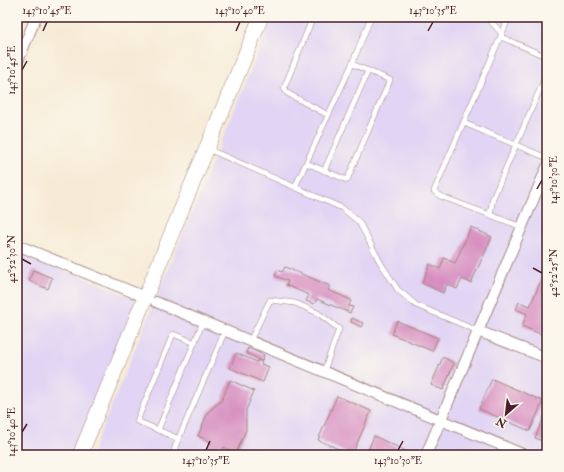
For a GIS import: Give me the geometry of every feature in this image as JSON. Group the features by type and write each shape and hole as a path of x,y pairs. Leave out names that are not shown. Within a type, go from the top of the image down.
{"street":[{"path":"17,63 36,17"},
{"path":"80,455 150,300 207,148 261,17"},
{"path":"426,455 547,167"},
{"path":"17,244 525,455"},
{"path":"478,331 547,358"}],"lane":[{"path":"313,17 285,82 284,88 287,93 328,115"},
{"path":"295,187 372,17"},
{"path":"487,17 501,35 547,57"},
{"path":"509,17 434,191 440,196 522,227"},
{"path":"306,163 347,180 390,80 352,64"},
{"path":"324,171 368,71"},
{"path":"490,214 493,198 547,73"},
{"path":"464,122 547,158"},
{"path":"207,148 342,208 359,222 380,262 398,290 416,305 478,331"},
{"path":"250,341 270,300 295,303 318,313 339,329 324,371"},
{"path":"158,430 204,322"},
{"path":"174,455 175,447 225,330"},
{"path":"179,439 136,421 173,334 195,343"}],"shaded area":[{"path":"273,17 547,17 547,455 91,455"},
{"path":"17,250 132,297 135,303 72,455 17,455"}],"building":[{"path":"471,227 492,237 471,283 462,279 457,289 447,284 443,293 422,283 430,264 440,269 444,258 455,263"},
{"path":"547,266 547,337 522,326 527,314 516,309 519,302 530,306"},
{"path":"285,267 330,286 328,290 351,300 349,306 353,307 350,313 317,299 314,304 306,301 309,295 286,285 288,281 275,276 277,270 282,272"},
{"path":"33,270 52,278 48,289 29,281"},
{"path":"352,318 363,323 361,327 351,322"},
{"path":"397,321 438,338 432,351 392,334"},
{"path":"248,348 264,355 262,361 246,353"},
{"path":"236,353 257,362 257,360 262,362 261,364 269,367 263,382 230,368"},
{"path":"443,357 454,363 443,390 431,385"},
{"path":"492,379 543,401 530,431 479,409"},
{"path":"230,380 254,391 246,410 246,430 236,453 224,447 220,455 211,455 206,453 211,442 198,436 208,412 222,400"},
{"path":"337,396 371,411 352,455 318,440"},
{"path":"547,409 547,443 535,438"},
{"path":"374,436 408,452 406,455 366,455"}]}
